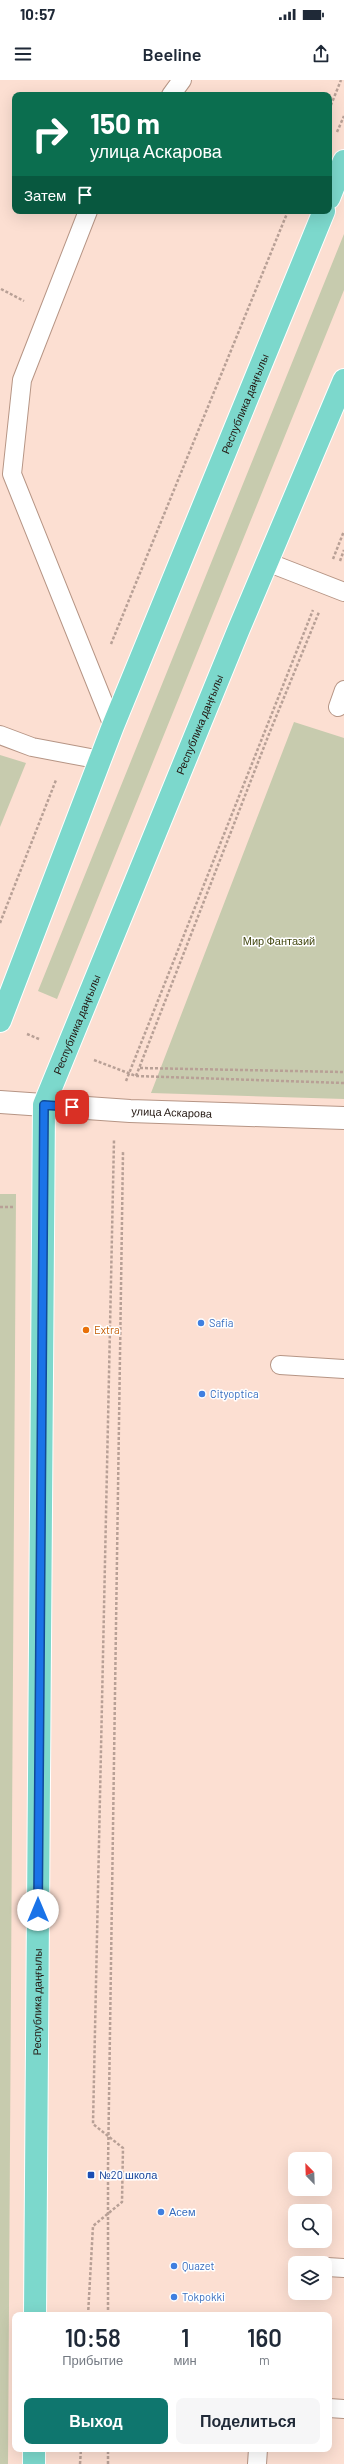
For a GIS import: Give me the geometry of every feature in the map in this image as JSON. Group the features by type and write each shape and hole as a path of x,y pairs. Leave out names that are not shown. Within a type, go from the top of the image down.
{"main road":[{"path":"332,191 344,161"},
{"name":"Республика даңғылы","path":"0,1021 113,726 323,214"},
{"name":"Республика даңғылы","path":"35,2312 44,1105 267,562 344,380"},
{"name":"улица Аскарова","path":"0,1102 130,1111 344,1118"},
{"path":"34,2452 34,2464"}],"lane":[{"path":"173,92 182,80"},
{"path":"87,214 22,380 12,474 113,726"},
{"path":"267,562 332,587"},
{"path":"338,707 344,690"},
{"path":"0,735 32,747 68,752 100,760"},
{"path":"280,1365 344,1369"},
{"path":"332,2408 344,2409"},
{"path":"257,2464 258,2452"}],"path":[{"path":"332,102 341,80"},
{"path":"96,682 287,214"},
{"path":"344,531 332,587 269,734 136,1076 344,1083"},
{"path":"129,1073 332,587 344,550"},
{"path":"0,923 68,752"},
{"path":"140,1068 344,1072"},
{"path":"108,2312 123,1152"},
{"path":"0,1207 16,1207"},
{"path":"88,2312 93,2226 122,2202 123,2148 93,2124 112,1207"},
{"path":"80,2452 80,2464"},
{"path":"108,2452 108,2464"}],"green space":[{"path":"344,234 344,290 57,999 38,991"},
{"name":"Мир Фантазий","path":"294,722 344,738 344,1099 151,1093"},
{"path":"0,755 26,763 0,827"},
{"path":"0,1194 16,1194 8,2464 0,2464"}],"place":[{"name":"Safia","path":"201,1323"},
{"name":"Extra","path":"86,1330"},
{"name":"Cityoptica","path":"202,1394"},
{"name":"№20 школа","path":"91,2175"},
{"name":"Асем","path":"161,2212"},
{"name":"Quazet","path":"174,2266"},
{"name":"Tokpokki","path":"174,2297"}],"route":[{"path":"38,1910 44,1105 72,1107"}]}
